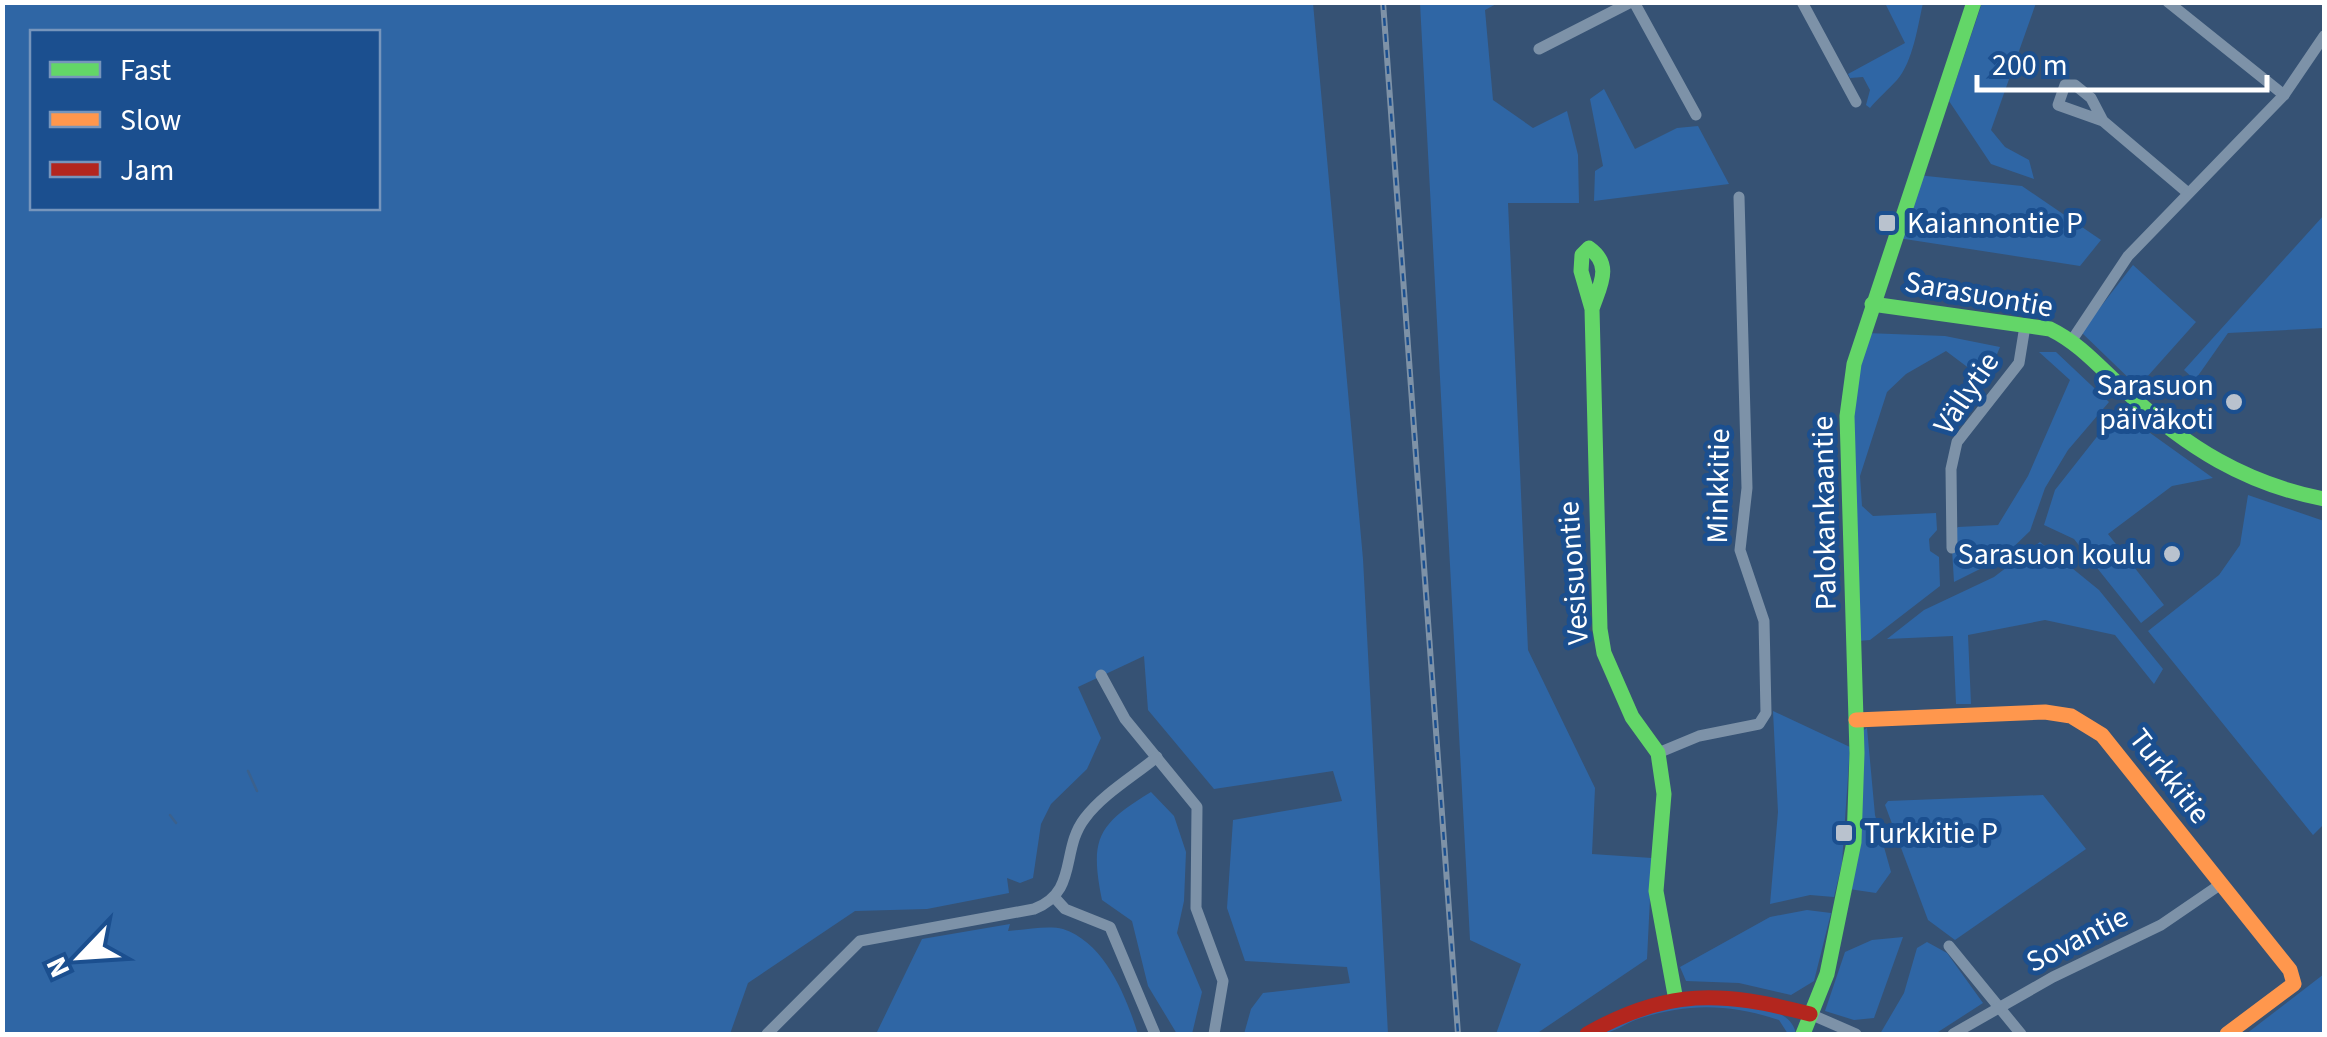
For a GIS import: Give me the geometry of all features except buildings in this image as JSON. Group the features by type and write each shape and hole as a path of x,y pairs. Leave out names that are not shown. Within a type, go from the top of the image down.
{"street":[{"path":"1540,49 1633,2 1696,115"},
{"path":"1802,2 1856,102"},
{"name":"Palokankaantie","path":"1802,1034 1827,974 1854,842 1856,720 1848,416 1854,364 1974,2"},
{"path":"2168,2 2284,95"},
{"path":"2072,340 2128,256 2284,95 2324,36"},
{"path":"2103,121 2188,193"},
{"name":"Minkkitie","path":"1658,753 1698,736 1759,724 1766,714 1764,622 1740,550 1747,488 1739,197"},
{"name":"Sarasuontie","path":"1872,304 2050,330 2072,340 2201,454 2229,470 2324,498"},
{"name":"Vesisuontie","path":"1592,310 1600,629 1604,652 1632,717 1658,753 1664,794 1656,890 1675,995"},
{"name":"Vällytie","path":"1952,548 1952,469 1957,442 2020,363 2025,326"},
{"path":"1101,674 1125,719 1193,800 1200,816 1196,908 1223,981 1214,1034"},
{"name":"Turkkitie","path":"1856,720 2046,712 2072,716 2102,735 2290,970 2294,984 2227,1034"},
{"path":"767,1034 860,941 1034,909 1055,898 1064,885 1082,822 1157,757"},
{"name":"Sovantie","path":"1953,1034 2053,976 2162,925 2221,884"},
{"path":"1055,898 1065,908 1110,927 1154,1034"},
{"path":"1949,946 2022,1034"},
{"path":"1586,1034 1632,1009 1675,995 1740,994 1810,1014 1856,1034"}],"shaded area":[{"path":"2,3 1313,3 1363,559 1388,1034 1244,1034 1251,1009 1263,993 1350,983 1347,967 1245,961 1227,908 1233,820 1342,801 1333,771 1214,789 1148,710 1144,656 1078,687 1101,738 1087,769 1051,804 1041,824 1033,878 1020,883 1007,878 1009,893 927,909 855,911 748,983 730,1034 3,1034"},
{"path":"1420,3 1498,3 1485,10 1493,100 1533,128 1567,111 1578,155 1579,203 1508,203 1528,650 1595,788 1592,854 1652,858 1647,959 1536,1034 1496,1034 1521,964 1470,940"},
{"path":"1885,3 1923,3 1907,63 1897,80 1870,108 1866,105 1870,90 1863,77 1850,78 1848,74 1905,43"},
{"path":"1982,3 2036,3 1991,130 2005,147 2029,160 2034,179 1991,164 1949,101"},
{"path":"1604,89 1635,149 1677,128 1698,126 1729,184 1594,201 1595,171 1603,166 1590,99"},
{"path":"1917,175 2022,186 2101,240 2080,266 1898,238"},
{"path":"2324,215 2324,328 2228,333 2195,380 2184,370"},
{"path":"2133,265 2196,322 2138,387 2081,332"},
{"path":"1866,333 1945,336 2000,347 1986,381 1946,351 1906,374 1887,392 1860,476 1862,506 1873,516 1936,513 1937,530 1929,539 1930,551 1939,557 1940,586 1870,640 1858,641 1850,414"},
{"path":"2039,352 2056,352 2109,402 2068,450 2045,488 2030,531 2002,558 1954,582 1951,533 1958,527 1998,525 2028,476 2070,380"},
{"path":"2118,410 2213,478 2172,486 2108,534 2164,605 2141,623 2074,539 2044,525 2055,490"},
{"path":"2248,495 2324,521 2324,824 2313,835 2148,631 2219,575 2240,545"},
{"path":"2040,542 2099,590 2163,669 2154,684 2115,635 2045,620 1968,635 1971,704 1956,704 1953,636 1887,639 1924,610 1994,577"},
{"path":"1773,711 1850,747 1842,863 1834,897 1810,895 1770,904 1778,812"},
{"path":"1867,728 1875,815 1891,872 1876,893 1849,889 1862,731"},
{"path":"1151,792 1174,816 1186,852 1184,901 1177,933 1202,992 1192,1034 1177,1034 1148,986 1132,921 1102,900 1098,879 1102,834 1120,814"},
{"path":"2043,795 2086,849 1955,940 1928,920 1885,805 1888,801"},
{"path":"1807,910 1831,913 1814,981 1791,995 1739,983 1686,981 1680,967 1770,917"},
{"path":"1010,924 1008,931 1063,929 1091,946 1112,972 1138,1034 876,1034 922,939"},
{"path":"1903,937 1874,1018 1854,1020 1825,1011 1845,952 1872,940"},
{"path":"1927,942 1947,953 1983,1003 1935,1034 1880,1034 1904,993 1917,948"},
{"path":"2324,974 2324,1034 2246,1034"},
{"path":"1698,1000 1770,1009 1791,1023 1796,1034 1788,1034 1779,1020 1710,1007 1659,1013 1597,1034 1634,1015"}],"waterway":[{"path":"248,771 257,791"},
{"path":"170,815 176,823"}],"railway":[{"path":"1383,2 1458,1034"}],"traffic: fast":[{"path":"1803,1034 1827,974 1854,842 1857,753 1847,416 1854,364 1974,2"},
{"path":"1592,309 1581,271 1582,255 1589,248 1603,268 1592,309 1600,629 1604,653 1632,717 1658,753 1664,794 1656,891 1675,995"},
{"path":"1872,304 2050,329 2081,350 2172,430 2218,461 2269,484 2324,499"}],"traffic: slow":[{"path":"1856,720 2045,712 2071,716 2102,735 2290,970 2294,984 2227,1034"}],"traffic: jam":[{"path":"1587,1034 1643,1008 1695,998 1749,1001 1810,1014"}],"place":[{"name":"Kaiannontie P","path":"1887,223"},
{"name":"Sarasuon päiväkoti","path":"2234,402"},
{"name":"Sarasuon koulu","path":"2172,554"},
{"name":"Turkkitie P","path":"1844,833"}]}
